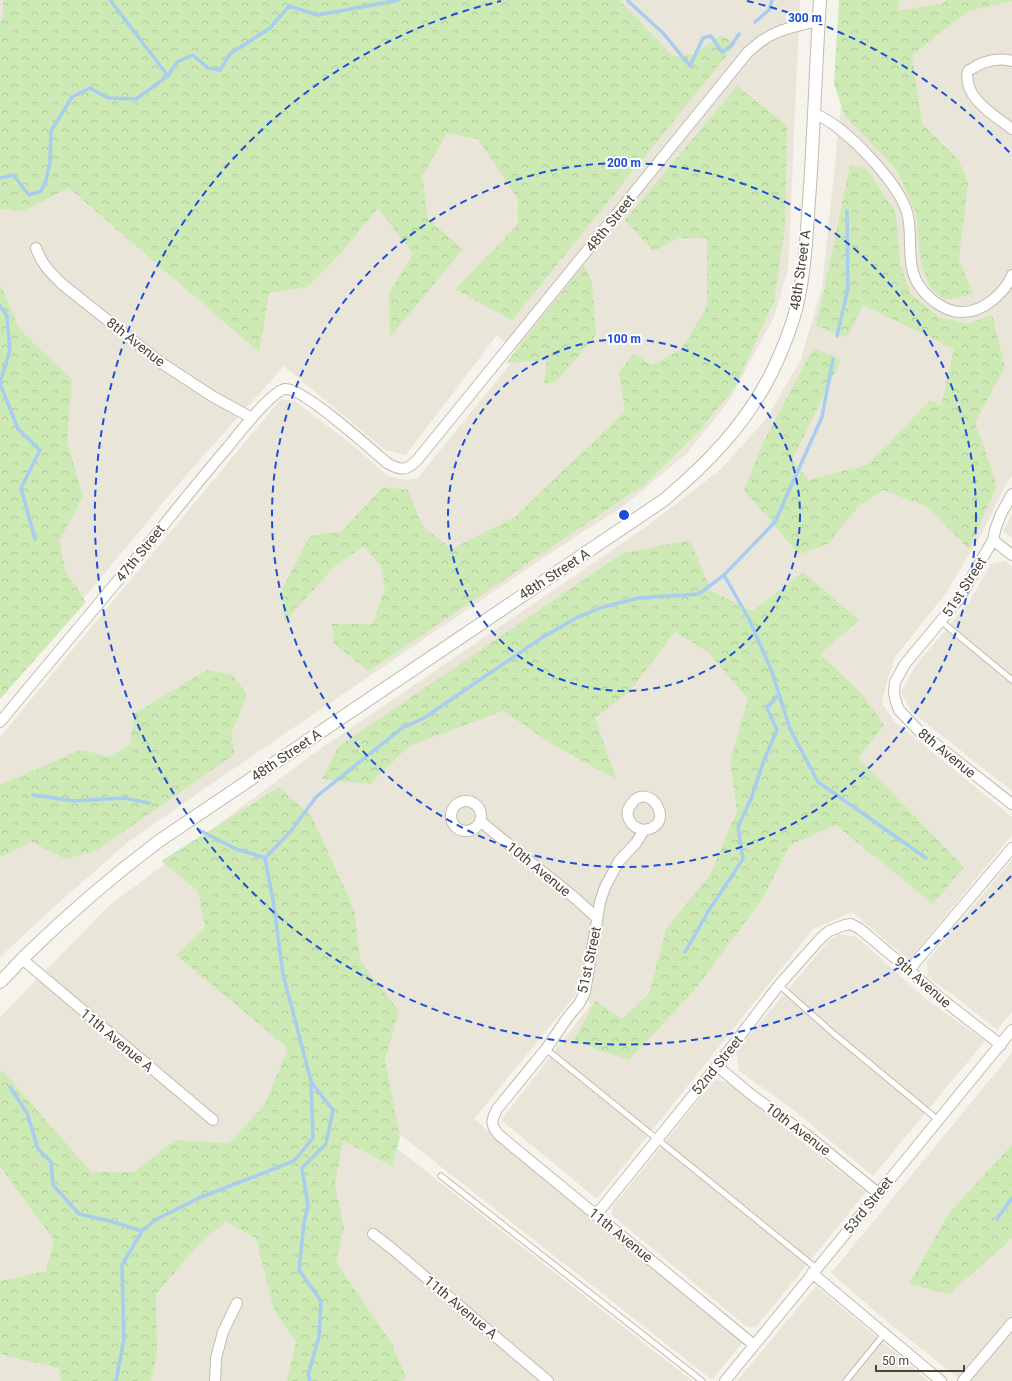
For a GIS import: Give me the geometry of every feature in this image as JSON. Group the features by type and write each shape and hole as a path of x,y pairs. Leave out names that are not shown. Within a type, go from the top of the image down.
{"street":[{"path":"819,21 820,0"},
{"name":"48th Street A","path":"22,959 94,892 124,867 456,639 664,500 688,480 724,444 757,399 772,372 798,302 804,266 815,114 819,21"},
{"name":"48th Street","path":"284,389 296,391 327,413 396,468 411,467 748,52 762,40 773,34 800,25 819,21"},
{"path":"1012,61 1000,59 976,66 968,71 966,79 976,100 1012,129"},
{"path":"815,114 824,117 851,139 886,175 907,212 910,225 909,251 914,276 931,299 952,310 963,312 975,309 988,304 1000,294 1009,283 1012,275"},
{"name":"8th Avenue","path":"36,248 41,262 58,280 160,362 212,396 252,418"},
{"name":"47th Street","path":"0,722 252,418 278,392 284,389"},
{"name":"51st Street","path":"894,693 895,682 913,652 942,622 959,599 993,540 1001,514 1012,494"},
{"path":"993,540 1012,555"},
{"name":"8th Avenue","path":"894,693 899,710 919,731 1012,804"},
{"name":"10th Avenue","path":"480,821 569,893 597,918"},
{"name":"51st Street","path":"492,1123 495,1113 546,1049 568,1016 579,1004 585,992 600,902 610,876 619,862 636,843 644,830"},
{"path":"909,970 1012,848"},
{"name":"9th Avenue","path":"845,925 851,924 860,929 909,970 938,997 1000,1045"},
{"name":"52nd Street","path":"596,1215 658,1140 780,985 820,939 830,931 845,925"},
{"path":"0,982 22,959"},
{"name":"11th Avenue A","path":"22,959 213,1120"},
{"name":"53rd Street","path":"725,1381 814,1270 1012,1030"},
{"name":"10th Avenue","path":"717,1066 753,1096 807,1135 878,1193"},
{"name":"11th Avenue","path":"492,1123 493,1128 499,1135 754,1345"},
{"name":"11th Avenue A","path":"373,1234 548,1381"},
{"path":"814,1270 941,1381"},
{"path":"215,1381 216,1358 223,1332 237,1303"},
{"path":"963,1381 1012,1323"}],"lane":[{"path":"942,622 1012,680"},
{"path":"780,985 834,1034 938,1120"},
{"path":"546,1049 814,1270"},
{"path":"441,1176 702,1381"},
{"path":"846,1381 885,1333"}],"shaded area":[{"path":"0,0 800,0 788,269 774,317 729,401 687,453 625,505 543,558 128,842 56,905 0,957 0,737 281,399 295,401 350,443 388,476 407,480 418,478 518,354 497,335 406,455 385,450 284,366 187,474 0,699"},
{"path":"843,0 1012,0 1012,476 1007,482 983,531 946,593 895,657 882,703 894,721 1012,817 1012,835 909,960 852,912 813,929 597,1199 501,1120 591,1004 578,992 474,1119 742,1343 712,1380 364,1106 366,1124 692,1381 0,1381 0,1017 110,905 310,756 646,527 720,470 767,418 801,359 822,287 841,107"},
{"path":"1012,514 1012,538 1003,531"},
{"path":"1005,561 1012,567 1012,791 911,711 901,692 916,665 969,602 991,564"},
{"path":"1012,860 1012,1012 997,1030 928,977 927,961"},
{"path":"839,934 857,937 927,1000 985,1041 873,1176 791,1108 739,1071 736,1051 828,942"},
{"path":"1012,1053 1012,1381 962,1381 890,1324 831,1273"},
{"path":"715,1080 727,1082 866,1192 756,1327 747,1327 612,1215 613,1206"},
{"path":"816,1286 929,1381 737,1381"}],"green space":[{"path":"3,0 619,0 673,56 695,54 721,35 736,44 512,320 455,289 518,224 518,199 478,139 447,133 422,176 428,219 463,249 390,337 389,293 413,254 378,208 340,254 307,287 269,293 259,352 69,188 23,211 0,209 0,22 3,18"},
{"path":"839,0 900,0 897,11 944,3 947,0 1012,0 968,11 912,55 922,124 958,159 968,183 959,259 973,294 946,300 930,288 921,262 916,213 897,170 845,116 834,84"},
{"path":"737,86 787,126 785,226 774,301 735,387 698,432 645,484 369,671 334,644 332,624 373,624 385,588 381,566 364,546 335,566 285,621 281,592 310,536 342,531 383,487 408,490 423,527 452,549 515,517 625,411 619,372 634,354 652,365 681,350 707,306 707,238 679,238 653,251 625,220"},
{"path":"850,165 867,169 896,213 900,264 911,294 939,317 967,324 992,315 1005,367 975,422 997,485 969,549 928,507 883,490 858,507 828,544 799,554 744,490 763,443 813,348 841,360 792,460 809,480 866,465 930,400 941,406 954,349 863,305 847,337 816,326"},
{"path":"584,265 592,283 596,335 557,381 544,384 547,360 506,363"},
{"path":"0,284 20,330 72,380 67,442 83,497 59,541 66,572 86,602 0,699"},
{"path":"690,540 711,591 753,611 803,572 859,620 820,654 862,694 884,725 858,758 964,867 933,904 836,825 790,845 761,901 693,992 629,1060 574,1041 595,1001 622,1019 649,994 666,929 710,875 737,811 730,762 748,699 708,652 675,632 630,691 595,718 616,779 555,746 503,711 409,746 370,784 322,779 338,747 623,553"},
{"path":"207,670 233,675 247,695 231,734 235,754 97,850 66,859 32,842 0,857 0,785 80,750 111,757 130,744 135,713"},
{"path":"279,787 311,815 354,909 360,960 399,1011 385,1059 400,1138 392,1166 343,1141 335,1185 344,1228 336,1262 392,1344 406,1378 400,1381 287,1381 296,1341 274,1310 256,1238 226,1222 203,1240 156,1294 157,1352 151,1381 61,1381 59,1368 0,1354 0,1282 46,1271 54,1240 0,1166 0,1072 2,1070 91,1172 134,1172 175,1140 229,1143 266,1103 288,1048 176,955 205,927 198,891 161,861"},
{"path":"1012,1145 1012,1238 949,1294 909,1284 949,1213"}],"waterway":[{"path":"110,0 168,76"},
{"path":"0,178 13,175 29,195 41,191 46,181 50,162 51,131 72,97 90,88 108,98 136,99 168,76 177,62 193,55 208,68 220,70 230,54 270,28 289,6 318,15 399,0"},
{"path":"629,0 628,1 663,33 690,66 703,38 711,36 722,52 731,46 739,34"},
{"path":"755,22 769,10 772,0"},
{"path":"837,336 848,288 847,211"},
{"path":"0,306 7,316 10,350 0,382"},
{"path":"116,1381 124,1339 122,1265 142,1231 157,1219 199,1198 294,1161 313,1138 311,1081 283,974 273,900 265,858 291,831 316,797 402,728 424,718 540,639 578,617 603,607 639,598 699,594 724,575 775,522 822,417 833,359"},
{"path":"0,384 18,429 40,450 21,488 35,539"},
{"path":"724,575 749,619 772,672 790,729 818,782 926,858"},
{"path":"685,952 709,910 743,859 738,827 751,799 763,763 777,730 767,708 779,694"},
{"path":"33,795 75,801 123,798 149,803"},
{"path":"199,830 236,849 265,858"},
{"path":"310,1381 308,1375 319,1337 321,1301 299,1270 304,1223 308,1206 302,1168 326,1144 333,1110 311,1082"},
{"path":"10,1087 27,1113 38,1149 51,1162 53,1185 79,1214 110,1221 142,1231"},
{"path":"997,1219 1012,1198"}]}
